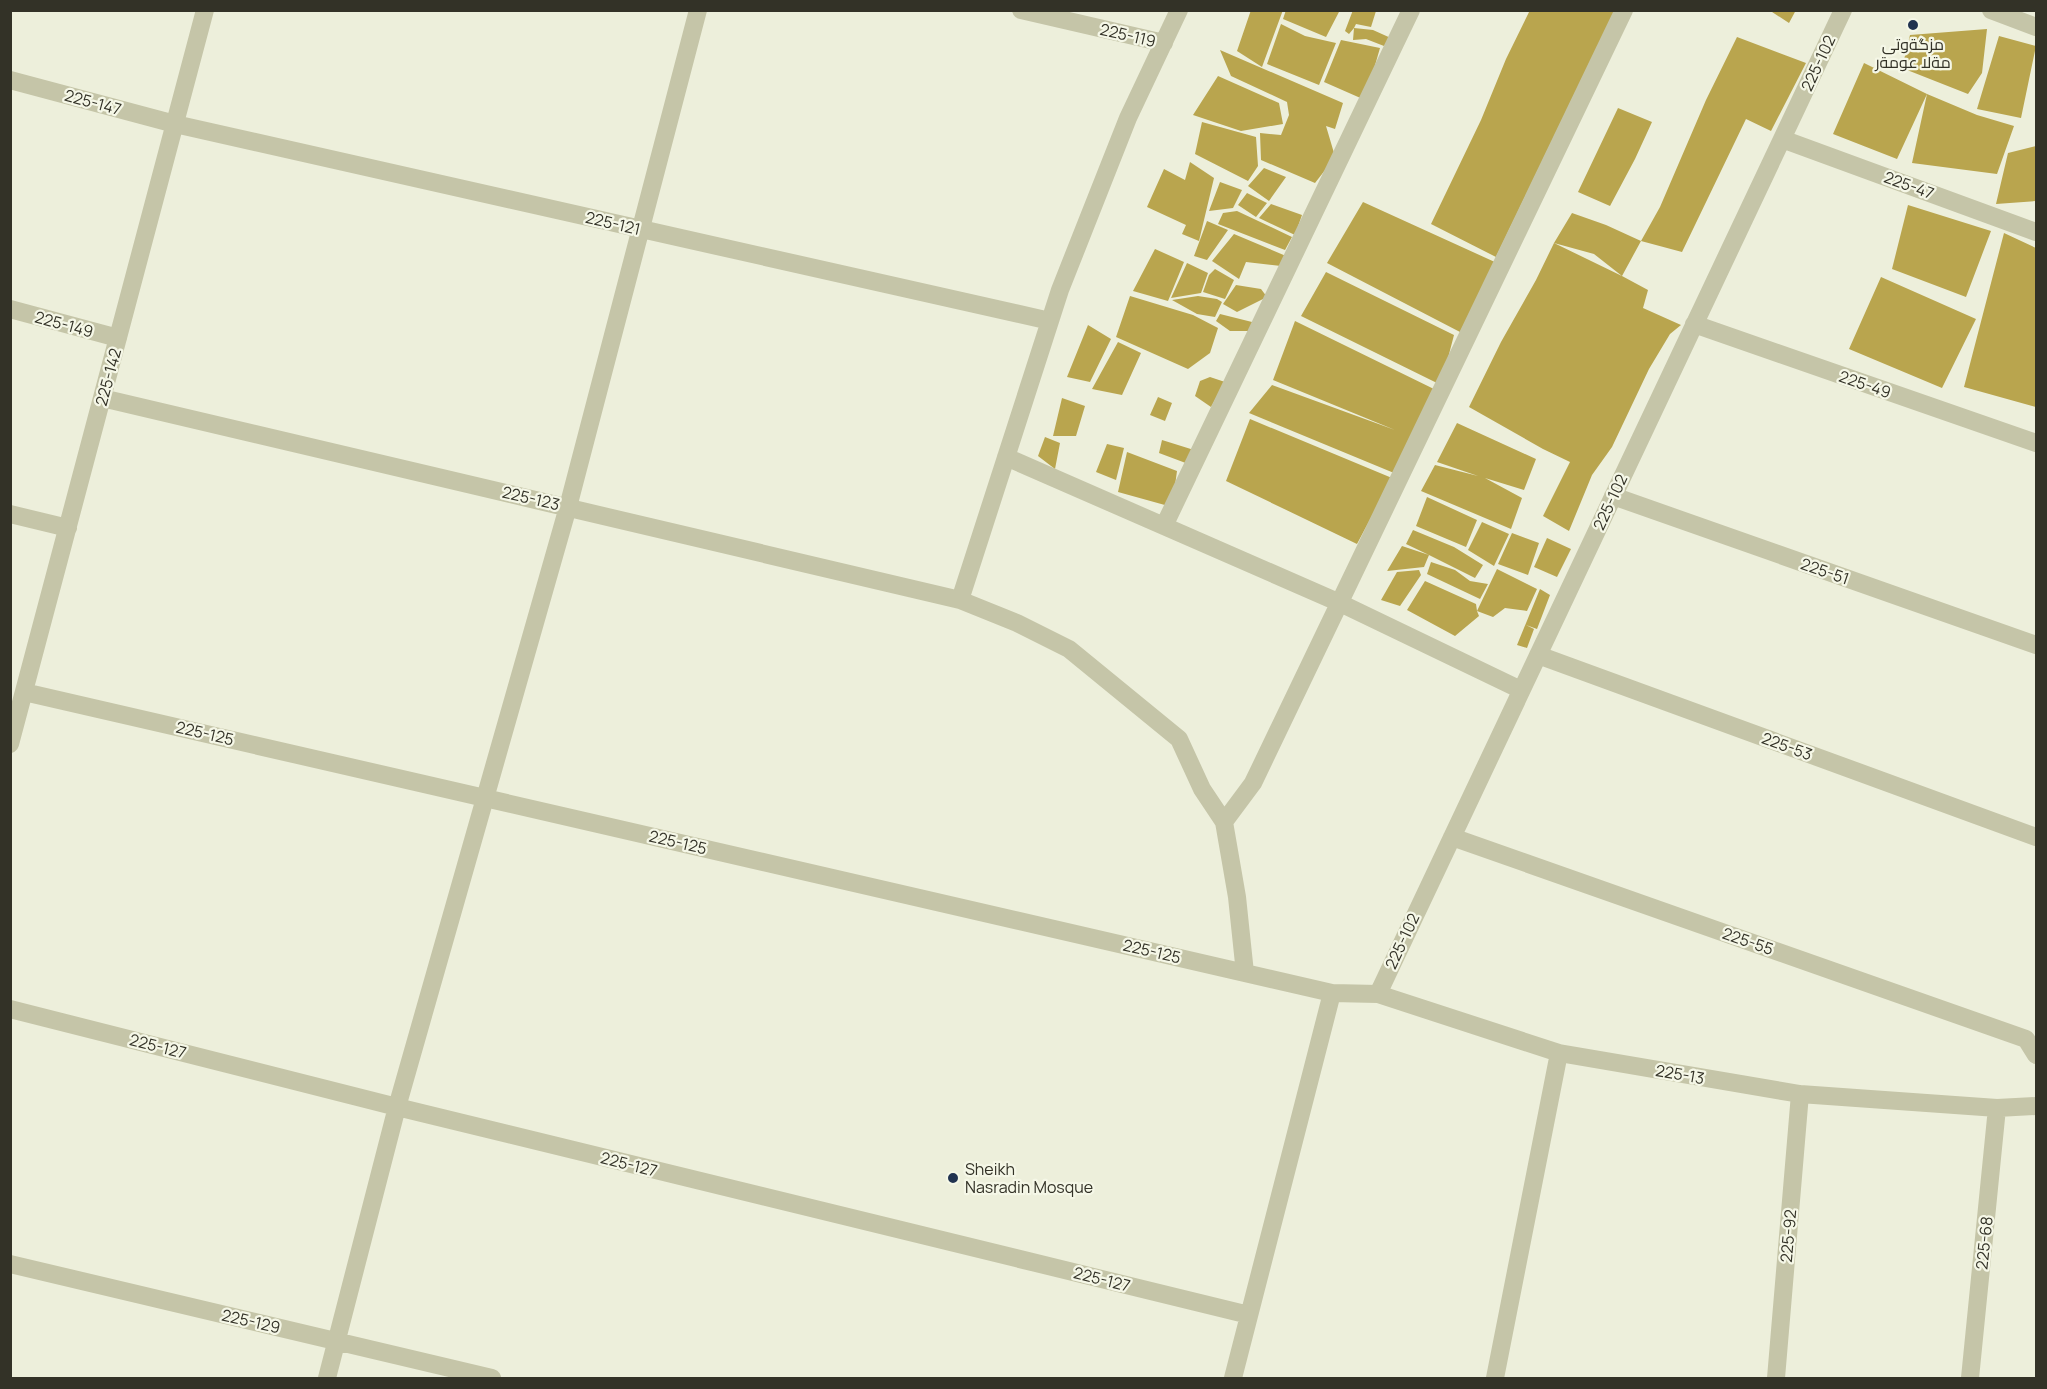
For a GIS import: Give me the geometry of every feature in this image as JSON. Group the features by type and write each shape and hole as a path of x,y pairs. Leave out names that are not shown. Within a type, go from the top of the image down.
{"street":[{"name":"225-142","path":"12,735 205,10"},
{"path":"327,1378 397,1107 568,507 698,10"},
{"name":"225-119","path":"1021,10 1164,43"},
{"path":"960,600 1060,290 1128,118 1179,10"},
{"path":"1164,526 1411,10"},
{"path":"1245,973 1237,897 1224,822 1253,783 1624,10"},
{"name":"225-102","path":"1378,994 1843,10"},
{"path":"1991,10 2037,27"},
{"name":"225-147","path":"10,80 175,124"},
{"name":"225-121","path":"175,124 1050,321"},
{"name":"225-47","path":"1782,139 2037,232"},
{"name":"225-149","path":"10,309 118,338"},
{"name":"225-49","path":"1694,324 2037,443"},
{"name":"225-123","path":"102,398 960,600 1017,623 1068,649 1179,740 1202,789 1224,822"},
{"path":"1006,458 1340,603 1521,690"},
{"name":"225-51","path":"1613,496 2037,645"},
{"path":"10,514 68,528"},
{"name":"225-53","path":"1538,655 2037,837"},
{"name":"225-125","path":"24,692 1332,993"},
{"name":"225-55","path":"1452,837 2025,1039 2037,1055"},
{"path":"1233,1378 1332,993"},
{"name":"225-13","path":"1332,993 1378,994 1559,1053 1800,1094 1997,1108 2037,1106"},
{"name":"225-127","path":"10,1009 397,1107 1249,1315"},
{"path":"1495,1378 1559,1053"},
{"name":"225-92","path":"1776,1378 1800,1094"},
{"name":"225-68","path":"1970,1378 1997,1108"},
{"name":"225-129","path":"10,1264 492,1378"}],"building":[{"path":"1251,10 1283,10 1262,67 1237,51"},
{"path":"1286,10 1340,10 1326,37 1283,19"},
{"path":"1353,10 1376,11 1371,27 1356,24 1349,34 1345,31"},
{"path":"1530,10 1615,10 1496,257 1431,224"},
{"path":"1769,10 1796,10 1789,23"},
{"path":"1281,24 1305,36 1336,43 1319,85 1267,64"},
{"path":"1354,28 1373,30 1393,39 1384,46 1366,39 1353,40"},
{"path":"1987,29 1982,73 1968,94 1902,68 1910,35"},
{"path":"1999,36 2036,46 2021,118 1977,109"},
{"path":"1737,37 1806,63 1771,131 1746,119 1682,252 1641,241 1660,207 1706,100"},
{"path":"1341,40 1380,48 1365,100 1324,82"},
{"path":"1220,50 1343,103 1335,129 1326,126 1334,153 1329,165 1315,183 1261,160 1260,133 1281,135 1289,115 1287,102 1231,76"},
{"path":"1864,63 1927,94 1897,159 1833,134"},
{"path":"1218,76 1279,103 1283,124 1241,131 1193,115"},
{"path":"1927,94 1977,115 2014,126 1997,174 1912,163"},
{"path":"1618,108 1652,122 1610,206 1578,192"},
{"path":"1202,122 1256,137 1258,166 1248,181 1195,154"},
{"path":"2036,146 2036,201 1996,204 2008,153"},
{"path":"1190,162 1214,178 1199,241 1182,234 1186,225 1147,207 1164,169 1185,180"},
{"path":"1264,168 1286,177 1269,201 1248,186"},
{"path":"1220,182 1242,190 1233,208 1209,211"},
{"path":"1247,193 1267,203 1256,217 1238,205"},
{"path":"1363,202 1497,263 1460,332 1327,263"},
{"path":"1271,204 1302,215 1295,235 1259,218"},
{"path":"1908,205 1991,231 1966,297 1892,269"},
{"path":"1237,211 1292,237 1285,250 1218,224 1223,213"},
{"path":"1572,213 1641,241 1622,276 1594,254 1554,243"},
{"path":"1207,221 1228,230 1207,260 1194,256"},
{"path":"2004,233 2036,248 2036,407 1964,387"},
{"path":"1234,234 1286,256 1281,266 1246,262 1239,279 1212,261"},
{"path":"1554,243 1648,290 1643,308 1681,325 1670,334 1649,369 1612,447 1592,475 1569,531 1543,516 1570,462 1469,407"},
{"path":"1155,249 1184,262 1168,301 1133,291"},
{"path":"1187,263 1208,273 1201,293 1171,298"},
{"path":"1215,269 1234,280 1225,299 1203,292 1209,275"},
{"path":"1326,272 1454,335 1441,385 1301,316"},
{"path":"1881,277 1976,319 1942,388 1849,349"},
{"path":"1236,285 1261,289 1267,297 1237,312 1223,304"},
{"path":"1130,296 1193,315 1218,328 1210,353 1188,369 1116,337"},
{"path":"1198,296 1222,302 1215,317 1197,314 1172,300"},
{"path":"1220,314 1252,322 1254,331 1230,331 1216,321"},
{"path":"1295,321 1438,391 1394,473 1249,413 1272,385 1395,430 1273,380"},
{"path":"1088,325 1111,339 1090,382 1067,377"},
{"path":"1118,342 1141,353 1122,395 1092,389"},
{"path":"1210,377 1225,382 1211,407 1195,396 1200,381"},
{"path":"1158,397 1172,403 1165,421 1150,415"},
{"path":"1062,398 1085,406 1076,436 1053,436"},
{"path":"1250,419 1392,478 1357,544 1226,481"},
{"path":"1457,423 1536,459 1524,490 1485,478 1522,498 1511,529 1421,491 1435,465 1478,476 1437,462"},
{"path":"1045,437 1060,443 1055,469 1038,456"},
{"path":"1162,440 1194,450 1191,465 1159,453"},
{"path":"1107,444 1124,448 1116,480 1096,472"},
{"path":"1127,452 1177,471 1172,507 1118,492"},
{"path":"1427,497 1477,520 1466,547 1416,526"},
{"path":"1482,522 1509,534 1494,566 1468,550"},
{"path":"1413,530 1454,547 1483,565 1475,578 1406,544"},
{"path":"1512,533 1539,543 1528,575 1498,564"},
{"path":"1547,538 1571,549 1557,577 1534,567"},
{"path":"1402,546 1429,555 1424,567 1387,571"},
{"path":"1431,562 1455,570 1470,581 1488,584 1480,599 1427,574"},
{"path":"1497,569 1537,589 1527,611 1505,608 1493,617 1477,611"},
{"path":"1419,570 1421,575 1400,606 1381,600 1397,572"},
{"path":"1425,581 1476,604 1479,616 1455,636 1407,610"},
{"path":"1540,589 1550,595 1537,629 1526,625 1534,629 1527,648 1517,645"}],"place":[{"name":"مزگةوتی مةلا عومةر","path":"1913,25"},
{"name":"Sheikh Nasradin Mosque","path":"953,1178"}]}
